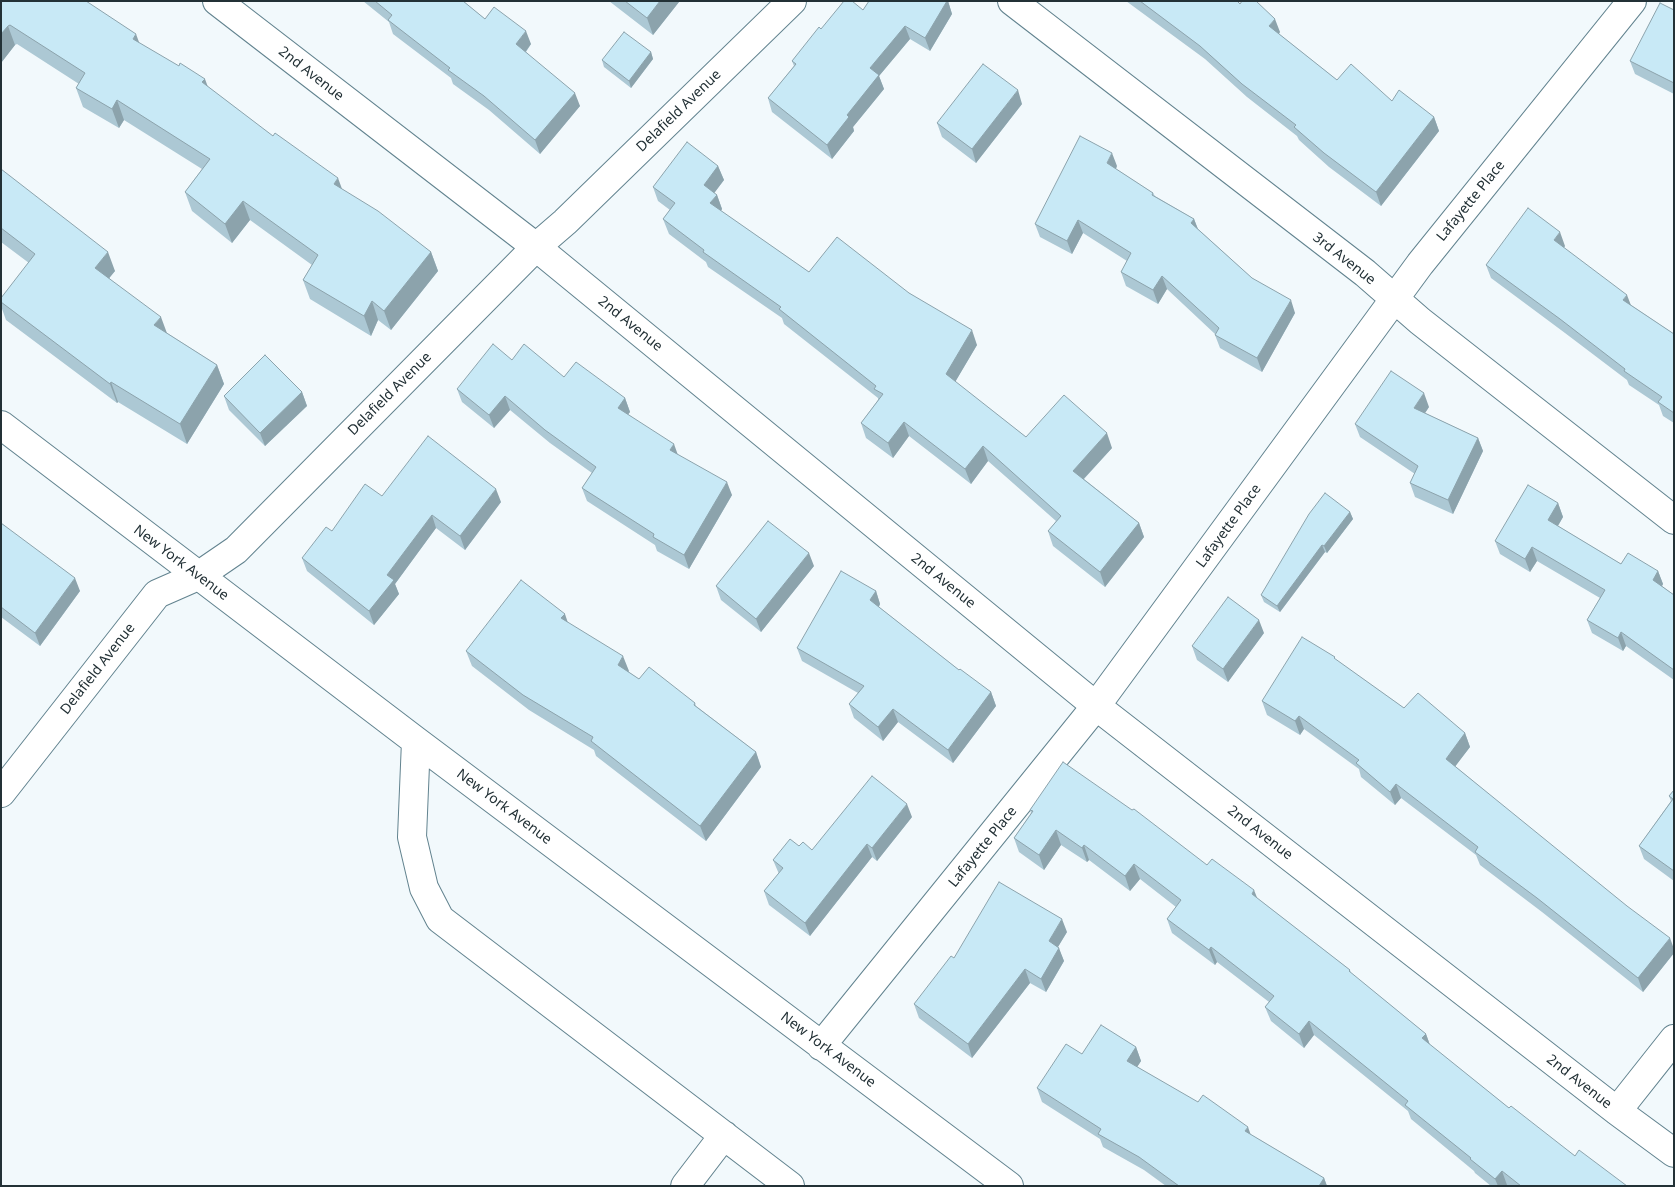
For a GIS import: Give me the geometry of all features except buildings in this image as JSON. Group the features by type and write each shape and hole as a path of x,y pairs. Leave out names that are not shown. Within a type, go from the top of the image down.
{"street":[{"name":"2nd Avenue","path":"217,1 536,247 1096,706 1617,1111 1674,1153"},
{"name":"Delafield Avenue","path":"1,793 157,594 198,576 236,550 536,247 579,208 792,1"},
{"name":"3rd Avenue","path":"1012,1 1364,274 1420,321 1674,520"},
{"name":"Lafayette Place","path":"821,1046 1096,706 1420,264 1632,1"},
{"name":"New York Avenue","path":"1,426 416,741 1009,1186"},
{"path":"416,741 412,837 424,888 440,919 790,1186"},
{"path":"1617,1111 1674,1039"},
{"path":"685,1186 724,1135"}]}
